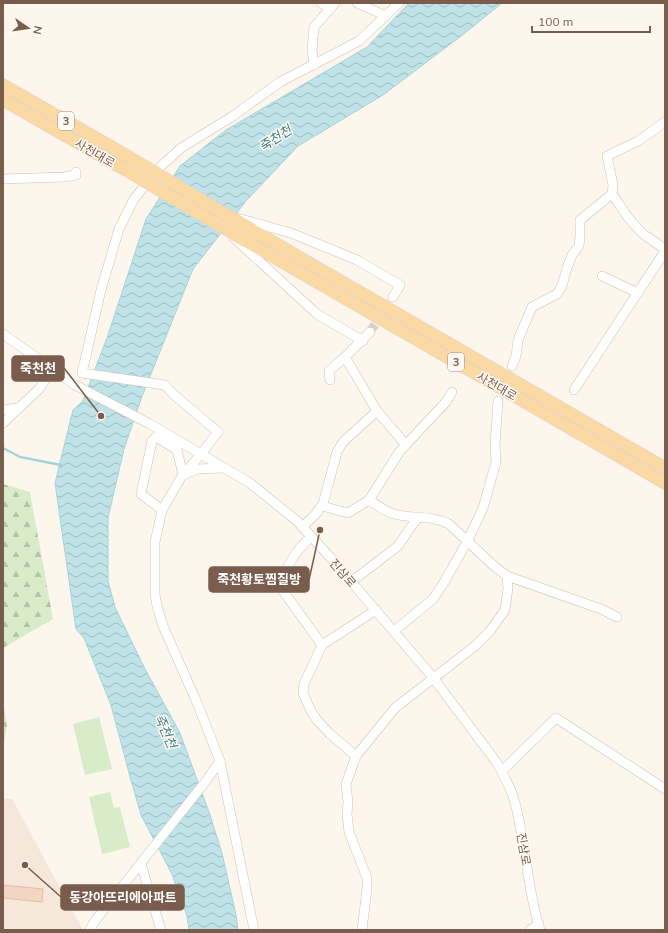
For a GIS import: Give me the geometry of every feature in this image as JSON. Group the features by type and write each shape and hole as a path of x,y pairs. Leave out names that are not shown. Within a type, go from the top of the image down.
{"main road":[{"name":"사천대로","path":"3,85 665,468"},
{"name":"사천대로","path":"3,100 665,483"}],"street":[{"path":"314,65 312,50 314,27 333,6 321,3"},
{"path":"357,3 386,16"},
{"path":"78,386 86,374 101,290 119,229 134,199 161,166 181,148 233,116 280,82 359,41 399,3"},
{"path":"574,390 665,250 640,230 627,216 612,194 613,185 607,156 638,141 665,122"},
{"path":"3,179 64,177 72,176 76,174 76,172"},
{"path":"512,366 516,356 518,340 532,307 557,294 562,286 572,255 579,246 580,220 612,194"},
{"path":"227,215 291,232 357,260 400,285 393,297"},
{"path":"222,227 317,314 363,341"},
{"path":"602,276 638,293"},
{"path":"330,380 329,370 363,341 370,332"},
{"name":"진삼로","path":"3,334 78,386 150,424 250,483 284,510 311,536 433,678 502,771 515,802 534,912 539,927"},
{"path":"345,357 378,411 406,445"},
{"path":"3,423 39,389 53,369"},
{"path":"86,374 165,385 172,394 218,432 183,475 162,510 155,542 154,568 157,606 163,626 198,705 220,761 254,930"},
{"path":"322,506 348,513 369,500 400,450 446,402 452,392"},
{"path":"394,631 433,600 467,542 482,508 496,462 498,401"},
{"path":"3,410 19,408"},
{"path":"302,527 322,506 337,452 344,442 378,411"},
{"path":"162,510 142,494 152,441 156,437 177,450"},
{"path":"174,438 183,475"},
{"path":"183,475 197,469 225,468"},
{"path":"369,500 392,514 417,518 432,518 443,521 449,524 467,542 508,576 601,609 617,617"},
{"path":"351,582 398,546 417,518"},
{"path":"311,536 299,547 291,560 282,580 281,588 322,645"},
{"path":"362,930 367,878 349,832 347,814 348,802 346,784 356,756 395,708 475,646 490,631 505,610 507,602 508,576"},
{"path":"356,756 330,734 317,720 303,693 304,684 322,645 376,610"},
{"path":"502,771 556,718 665,789"},
{"path":"90,930 94,922 206,781 220,761"},
{"path":"141,864 161,930"},
{"path":"530,930 539,927"}],"shaded area":[{"path":"3,799 12,799 83,930 3,930"}],"green space":[{"path":"3,484 30,492 53,619 3,648"},
{"path":"3,702 7,725 3,749"},
{"path":"99,717 112,769 85,775 73,724"},
{"path":"110,792 114,808 120,807 130,847 102,854 89,797"}],"water":[{"path":"409,3 502,3 383,95 298,146 246,201 193,269 141,399 124,449 108,518 108,581 115,607 144,667 180,733 209,812 222,853 238,930 189,930 187,916 172,874 141,815 111,705 84,638 76,629 55,483 73,410 83,401 108,335 146,219 180,166 226,130 367,47"}],"building":[{"path":"3,885 43,889 42,902 3,898"}],"waterway":[{"path":"3,448 20,457 61,465"}],"tunnel":[{"path":"370,332 393,297"}],"place":[{"name":"죽천천","path":"101,416"},
{"name":"죽천황토찜질방","path":"320,530"},
{"name":"동강아뜨리에아파트","path":"25,865"}]}
